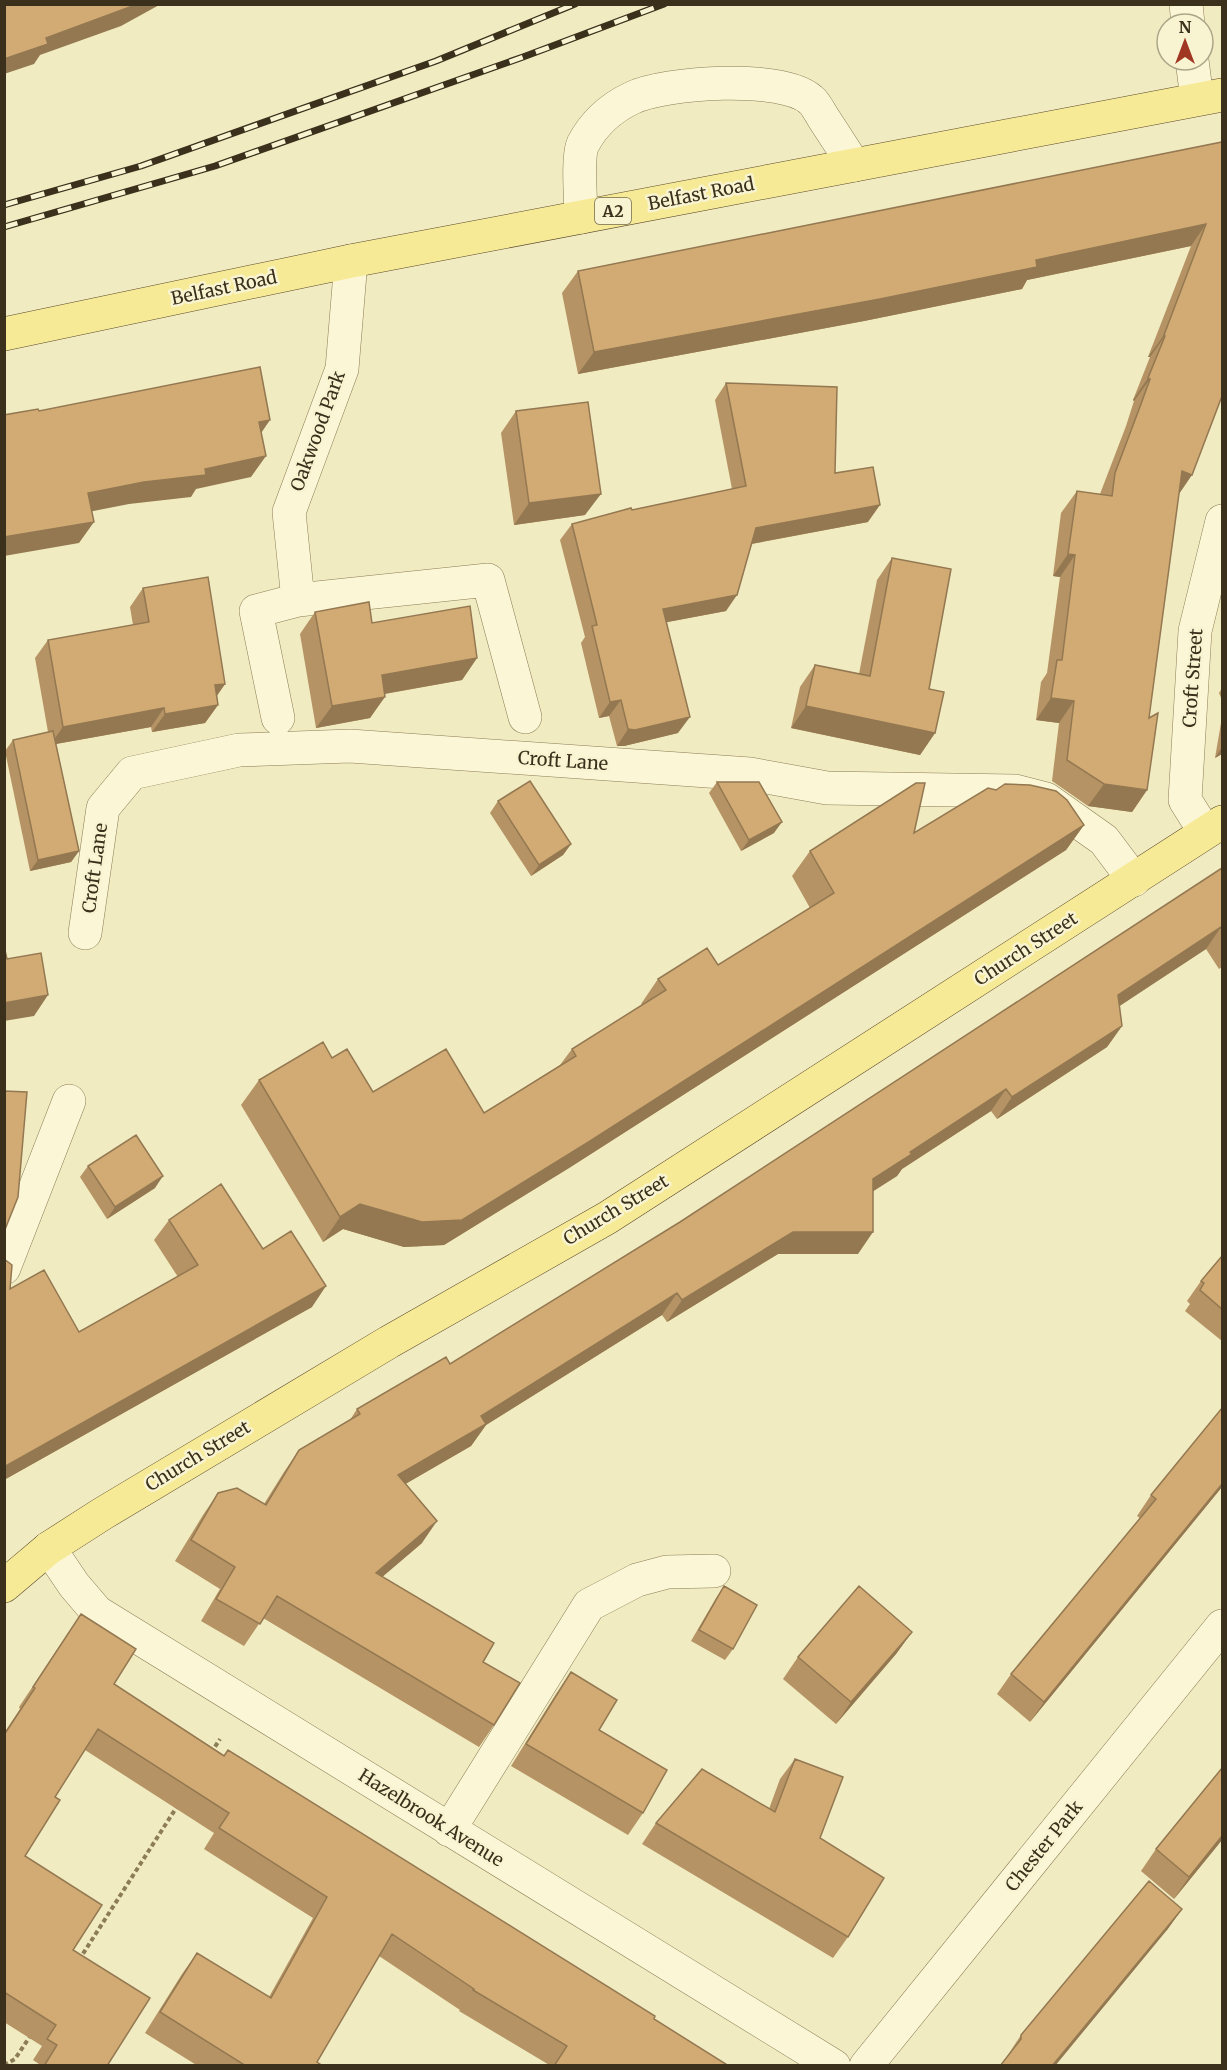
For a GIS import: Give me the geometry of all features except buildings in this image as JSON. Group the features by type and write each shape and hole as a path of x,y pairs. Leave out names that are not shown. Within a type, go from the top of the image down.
{"main road":[{"name":"Belfast Road","path":"4,334 351,261 1210,97"},
{"name":"Church Street","path":"4,1586 49,1548 102,1514 389,1342 607,1218 1214,827"}],"street":[{"path":"1198,72 1210,97"},
{"path":"580,218 582,147 592,130 607,112 634,97 662,89 733,83 759,84 789,90 811,99 854,165"},
{"name":"Oakwood Park","path":"298,600 289,512 342,369 351,261"},
{"name":"Croft Street","path":"1214,827 1185,801 1185,789 1195,631 1222,521"},
{"path":"278,718 256,611 298,600 488,580 525,717"},
{"name":"Croft Lane","path":"85,933 103,808 132,773 239,750 350,746 750,774 827,788 1015,791 1047,799 1104,840 1134,880"},
{"path":"4,1268 69,1101"},
{"name":"Hazelbrook Avenue","path":"49,1548 74,1585 98,1612 834,2066"},
{"path":"449,1830 589,1605 637,1580 667,1572 714,1570"},
{"name":"Chester Park","path":"866,2066 1222,1626"}],"path":[{"path":"205,1762 243,1702"},
{"path":"79,1960 180,1802"},
{"path":"4,2065 15,2059 34,2030"}],"railway":[{"path":"4,205 141,166 436,61 575,4"},
{"path":"4,227 215,166 523,57 664,4"}]}
